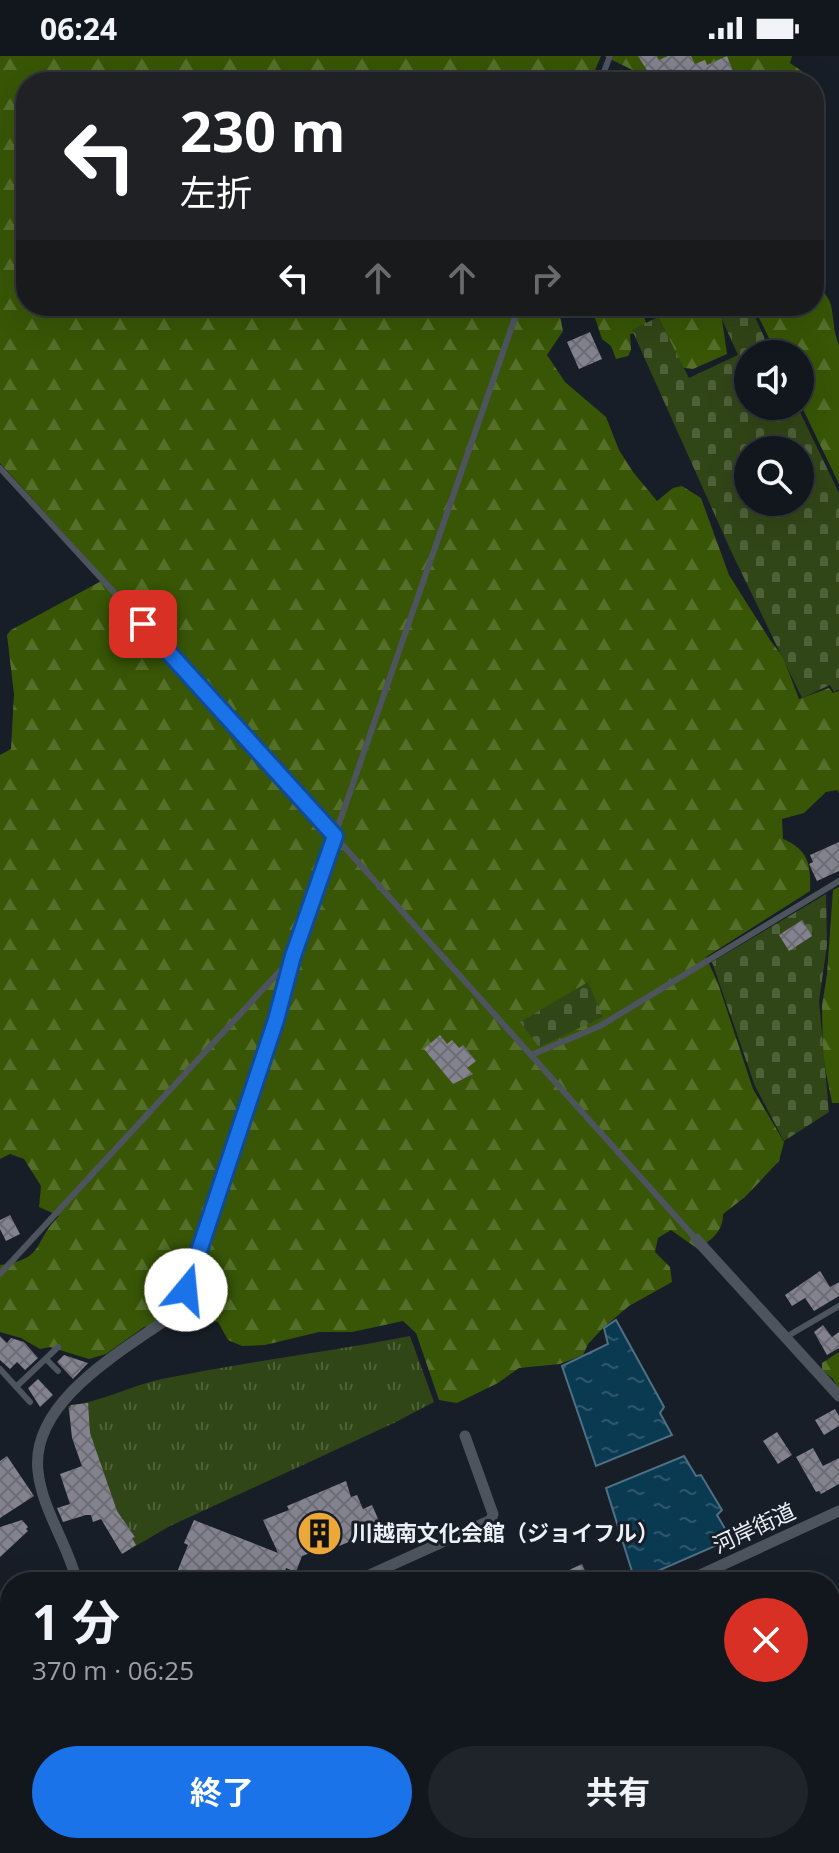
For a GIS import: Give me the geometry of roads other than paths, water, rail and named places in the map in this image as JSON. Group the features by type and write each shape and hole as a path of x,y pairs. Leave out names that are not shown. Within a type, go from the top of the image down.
{"street":[{"path":"696,1239 839,1396"},
{"path":"73,1572 46,1501 38,1470 38,1448 47,1422 61,1403 91,1375 174,1314"},
{"path":"376,1572 491,1520 493,1514 465,1436"},
{"name":"河岸街道","path":"707,1572 839,1511"}],"lane":[{"path":"174,1314 186,1290 276,1020 293,956 516,316"},
{"path":"0,468 696,1239"},
{"path":"531,1055 600,1026 839,881"},
{"path":"0,1274 293,956"},
{"path":"786,1337 839,1306"},
{"path":"16,1387 58,1347"},
{"path":"46,1359 58,1371"},
{"path":"0,1369 30,1402"}],"water":[{"path":"616,1320 664,1407 660,1413 672,1435 596,1466 562,1366 608,1344 604,1328"},
{"path":"684,1456 696,1476 701,1475 722,1510 717,1515 731,1539 656,1572 632,1572 606,1488"}],"place":[{"name":"川越南文化会館（ジョイフル）","path":"320,1533"}]}
